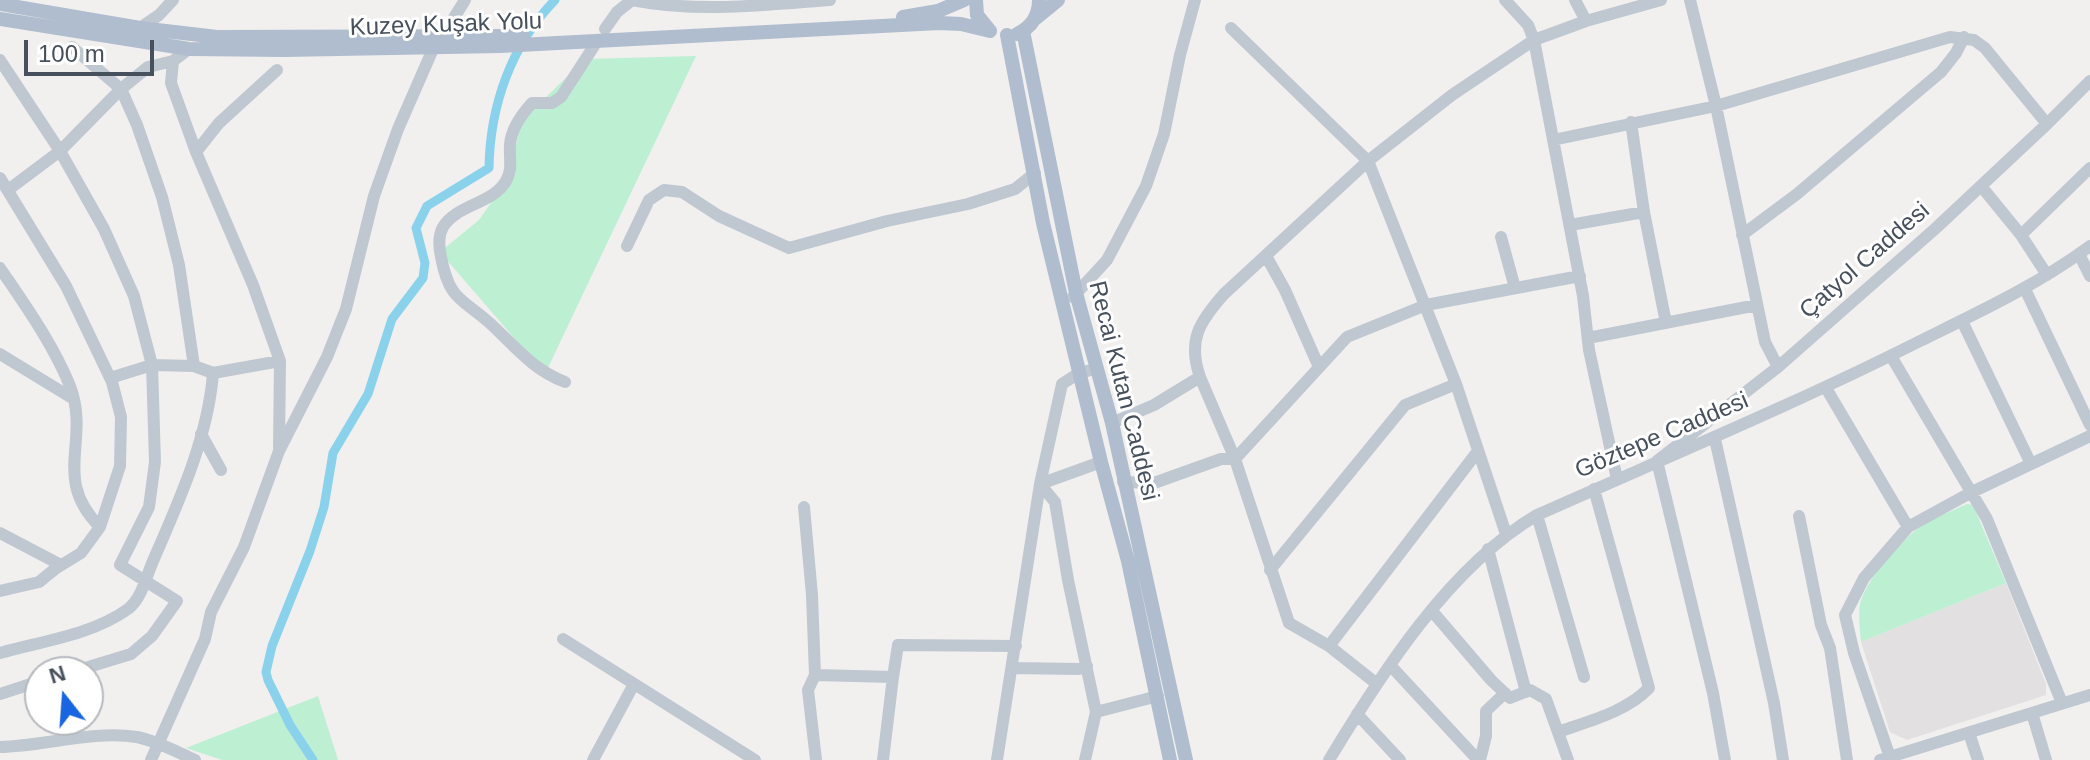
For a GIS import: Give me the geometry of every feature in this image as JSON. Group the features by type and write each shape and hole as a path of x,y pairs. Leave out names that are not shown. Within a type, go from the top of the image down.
{"main road":[{"name":"Kuzey Kuşak Yolu","path":"546,39 898,18 938,11 964,0"},
{"path":"976,0 977,15 990,31"},
{"path":"1036,18 1039,0"},
{"path":"1007,35 1023,31 1058,0"},
{"name":"Kuzey Kuşak Yolu","path":"10,4 32,5 140,28 217,37 438,43"},
{"name":"Kuzey Kuşak Yolu","path":"0,19 189,49 503,41 939,23 961,24 1007,35"},
{"name":"Recai Kutan Caddesi","path":"1023,31 1076,293 1112,423 1186,760"},
{"name":"Recai Kutan Caddesi","path":"1007,35 1064,309 1128,561 1170,760"}],"street":[{"path":"160,0 159,15 165,31"},
{"path":"140,28 173,0"},
{"path":"151,760 205,639 211,612 244,547 279,451 327,357 346,309 374,196 398,129 438,43 465,0"},
{"path":"605,29 617,12 632,0 706,7 830,0"},
{"path":"1064,309 1107,260 1146,186 1164,134 1195,0"},
{"path":"1505,0 1528,25 1534,40 1617,479"},
{"path":"1575,0 1586,21"},
{"path":"1377,684 1329,646 1289,623 1235,459 1194,358 1198,330 1206,314 1368,161 1452,95 1534,40 1586,21 1661,0"},
{"path":"1690,0 1716,106 1765,342 1778,367"},
{"path":"1231,28 1368,161 1456,384 1506,534"},
{"path":"1553,140 1716,106 1950,37 1974,40 1985,48 2047,124"},
{"path":"1742,235 1797,194 1941,72 1964,37"},
{"path":"565,382 545,374 516,351 492,325 450,290 440,252 440,239 444,226 457,215 499,191 509,177 513,132 523,113 532,103 552,103 561,97 594,46"},
{"path":"72,47 121,89 137,125 162,197 179,265 194,366"},
{"path":"0,591 39,582 81,553 100,527 120,466 121,417 110,378 66,286 3,185 60,151 121,89 148,67 173,61 189,49"},
{"path":"0,60 60,151 104,229 134,296 152,365 155,462 149,507 120,565 177,601 152,636 131,654 104,662"},
{"path":"173,61 171,83 196,152 253,285 280,361 279,451"},
{"path":"196,152 219,123 277,70"},
{"name":"Çatyol Caddesi","path":"1657,461 1778,367 1981,186 2090,81"},
{"path":"1631,122 1644,212 1666,323"},
{"path":"2021,235 2090,168"},
{"path":"627,246 649,200 664,190 682,192 719,216 789,248 887,221 968,204 1015,189 1035,173"},
{"path":"1981,186 2021,235 2047,275"},
{"path":"1570,225 1644,212"},
{"path":"1501,237 1515,288"},
{"path":"2085,250 2090,276"},
{"name":"Göztepe Caddesi","path":"1336,757 1357,714 1390,665 1432,611 1488,549 1506,534 1537,515 1826,388 2025,289 2085,250"},
{"path":"1266,256 1285,290 1319,367"},
{"path":"0,268 52,349 66,377 67,395 77,429 75,487 81,505 100,527"},
{"path":"1123,482 1154,483 1221,459 1235,459 1347,337 1426,305 1580,276"},
{"path":"2025,289 2090,425"},
{"path":"1588,338 1757,305"},
{"path":"1962,321 2031,464"},
{"path":"0,354 67,395"},
{"path":"1891,356 1987,519 2062,703"},
{"path":"110,378 152,365 194,366 213,373 280,361"},
{"path":"997,760 1040,484 1062,384 1079,373 1095,369"},
{"path":"0,653 70,634 114,617 140,597 201,434 213,373"},
{"path":"1112,423 1154,405 1200,377"},
{"path":"1270,570 1405,405 1456,384"},
{"path":"1826,388 1908,527"},
{"path":"201,434 221,470"},
{"path":"2089,698 2062,703 1887,759 1845,615 1864,578 1908,527 1972,492 2090,436"},
{"path":"1715,439 1774,703 1783,760"},
{"path":"1329,646 1478,451"},
{"path":"1657,461 1725,760"},
{"path":"1040,484 1101,462"},
{"path":"1040,484 1055,502 1096,712 1085,760"},
{"path":"1558,732 1613,712 1638,699 1649,688 1594,489"},
{"path":"804,507 815,675 808,690 816,760"},
{"path":"1537,515 1584,677"},
{"path":"1799,516 1838,693 1847,760"},
{"path":"0,533 61,565"},
{"path":"1488,549 1526,692"},
{"path":"1432,611 1510,698 1530,690 1546,699 1568,760"},
{"path":"1826,637 1852,643"},
{"path":"563,639 755,760"},
{"path":"883,760 898,645 1016,646"},
{"path":"1390,665 1479,760"},
{"path":"1013,668 1079,669 1087,666"},
{"path":"815,675 893,677"},
{"path":"593,760 634,684"},
{"path":"0,694 24,686"},
{"path":"1479,760 1486,736 1486,711 1505,693"},
{"path":"1096,712 1158,696"},
{"path":"2032,713 2042,759"},
{"path":"1357,714 1400,760"},
{"path":"1969,733 1978,760"},
{"path":"0,747 114,735 140,738 195,760"},
{"path":"25,760 28,746"}],"shaded area":[{"path":"2006,583 2046,684 2046,695 1907,740 1890,732 1861,642"}],"green space":[{"path":"696,56 545,374 440,252 479,220 509,177 523,113 541,102 585,59"},
{"path":"1967,504 1973,505 2006,583 1861,642 1860,604 1876,573 1913,532"},
{"path":"318,696 338,760 222,760 186,748"}],"waterway":[{"path":"313,760 290,725 266,672 272,646 324,507 333,453 368,394 392,319 423,278 425,263 416,228 427,206 489,168 494,122 506,78 526,37 555,0"}]}
